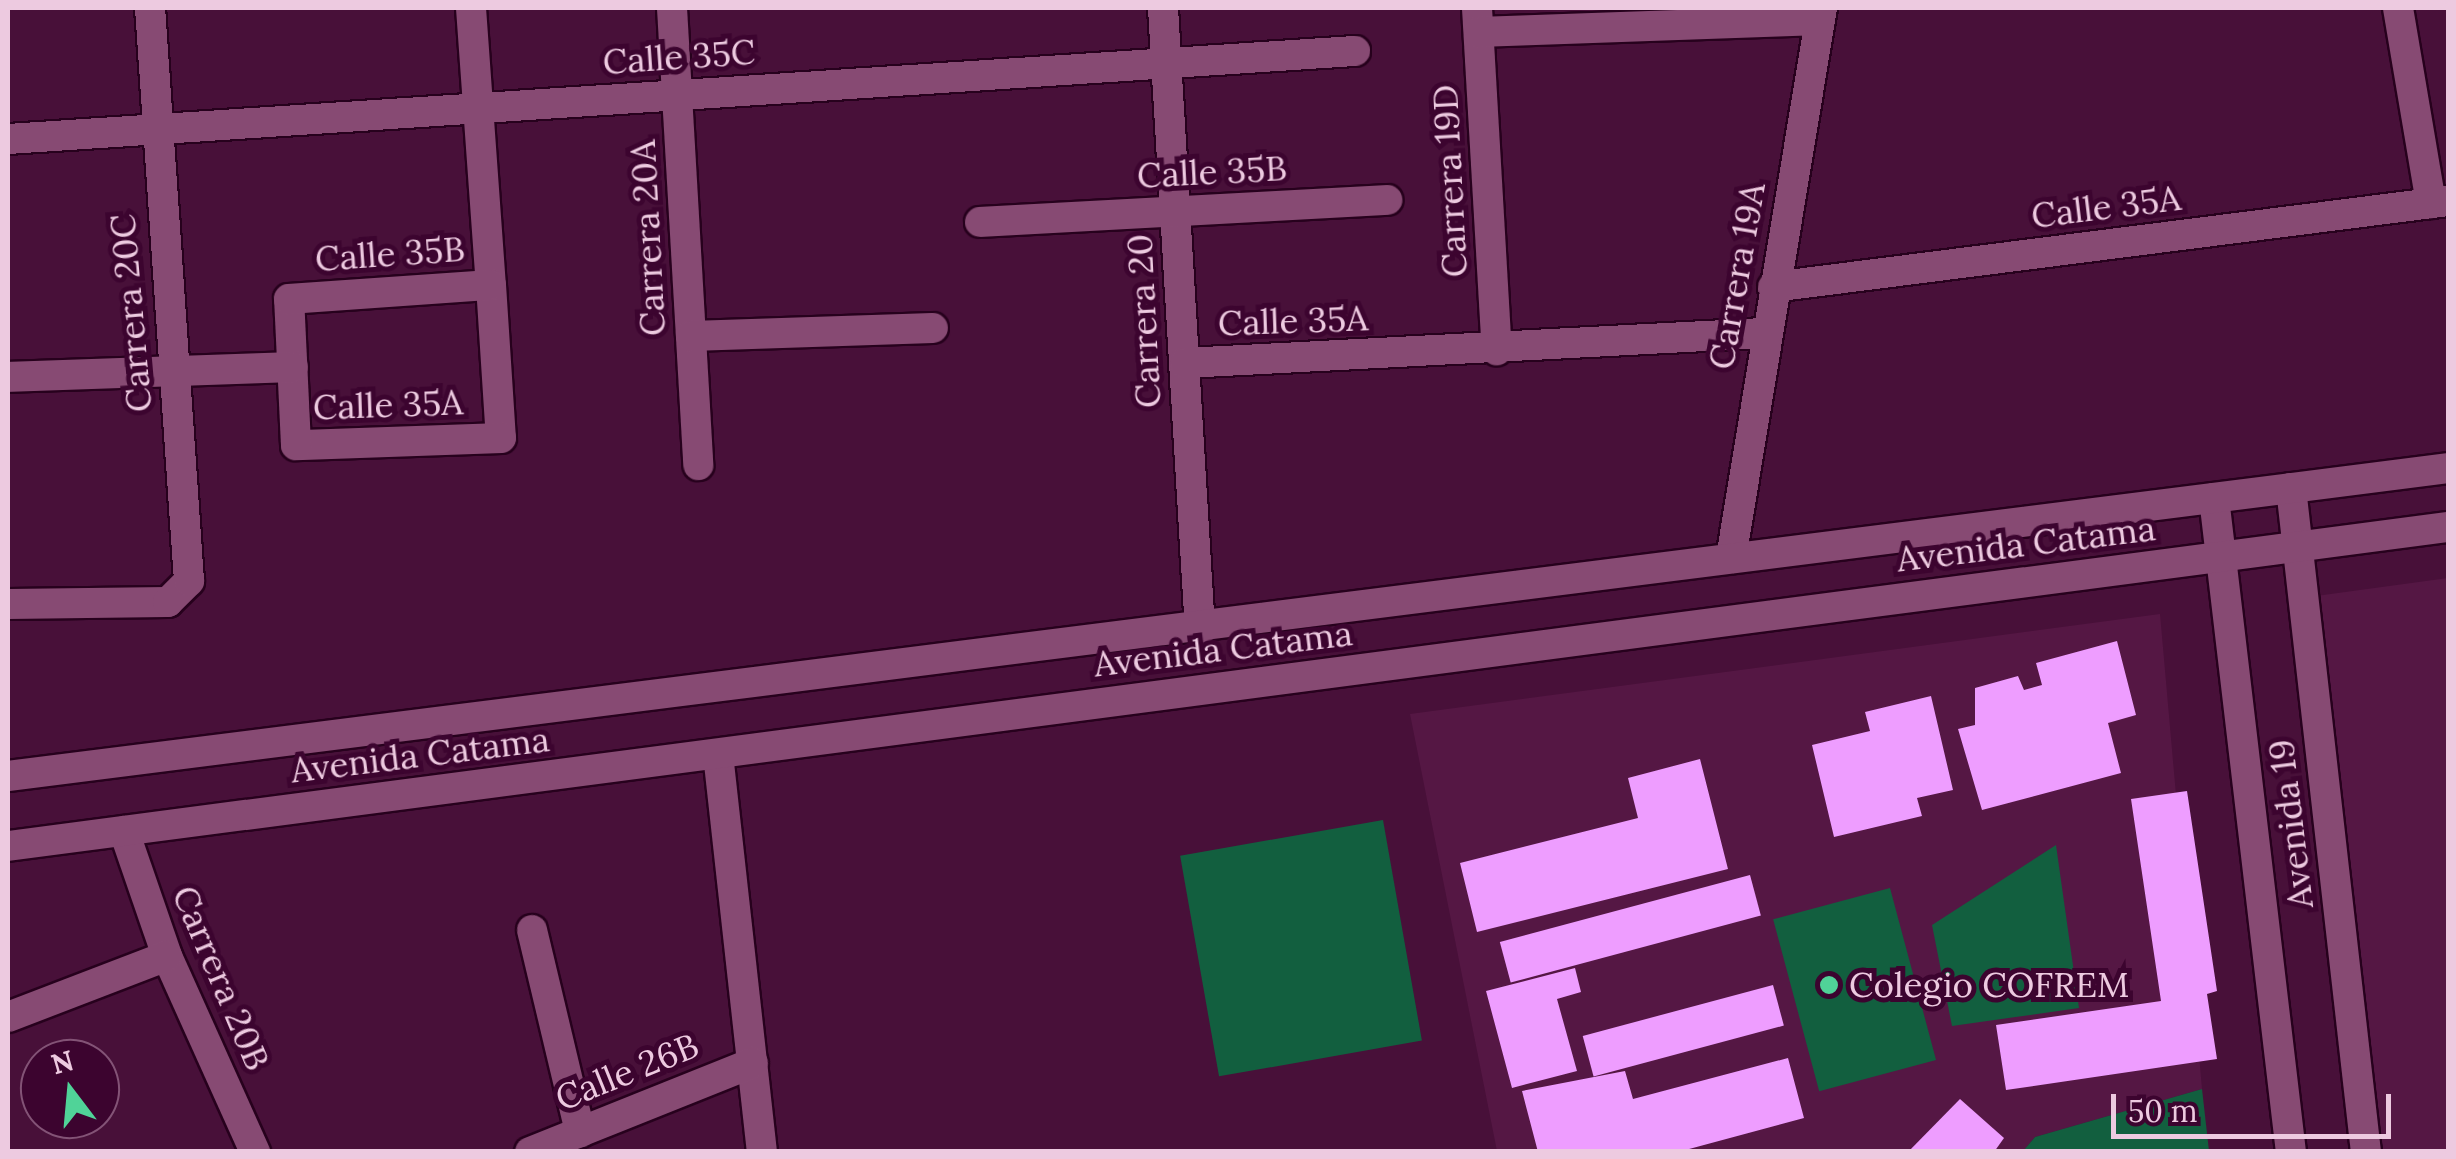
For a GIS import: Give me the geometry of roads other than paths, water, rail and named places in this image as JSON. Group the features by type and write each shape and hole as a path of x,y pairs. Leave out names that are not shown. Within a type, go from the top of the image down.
{"street":[{"name":"Carrera 20C","path":"8,604 168,602 189,581 176,372 152,129 150,8"},
{"path":"470,8 491,285"},
{"name":"Carrera 20A","path":"672,8 698,465"},
{"name":"Carrera 20","path":"1163,8 1200,631"},
{"path":"2398,8 2440,202"},
{"path":"1478,20 1821,14"},
{"name":"Carrera 19A","path":"1730,558 1764,333 1821,14"},
{"name":"Carrera 19D","path":"1478,20 1497,350"},
{"name":"Calle 35C","path":"8,138 1355,52"},
{"name":"Calle 35B","path":"980,222 1387,200"},
{"name":"Calle 35A","path":"1773,287 2440,202"},
{"name":"Calle 35A","path":"293,367 296,446 501,438 491,285"},
{"name":"Calle 35B","path":"293,367 289,299 491,285"},
{"path":"691,336 933,328"},
{"name":"Calle 35A","path":"1184,363 1497,350 1764,333"},
{"path":"8,377 293,367"},
{"name":"Avenida Catama","path":"8,776 1200,631 1730,558 2448,468"},
{"name":"Avenida 19","path":"2290,488 2366,1152"},
{"name":"Avenida 19","path":"2214,498 2290,1152"},
{"name":"Avenida Catama","path":"8,846 2448,527"},
{"path":"718,754 762,1152"},
{"name":"Carrera 20B","path":"124,831 167,956 255,1152"},
{"path":"532,930 580,1132"},
{"path":"8,1017 167,956"},
{"name":"Calle 26B","path":"530,1152 752,1063"}],"place":[{"name":"Colegio COFREM","path":"1829,985"}]}
